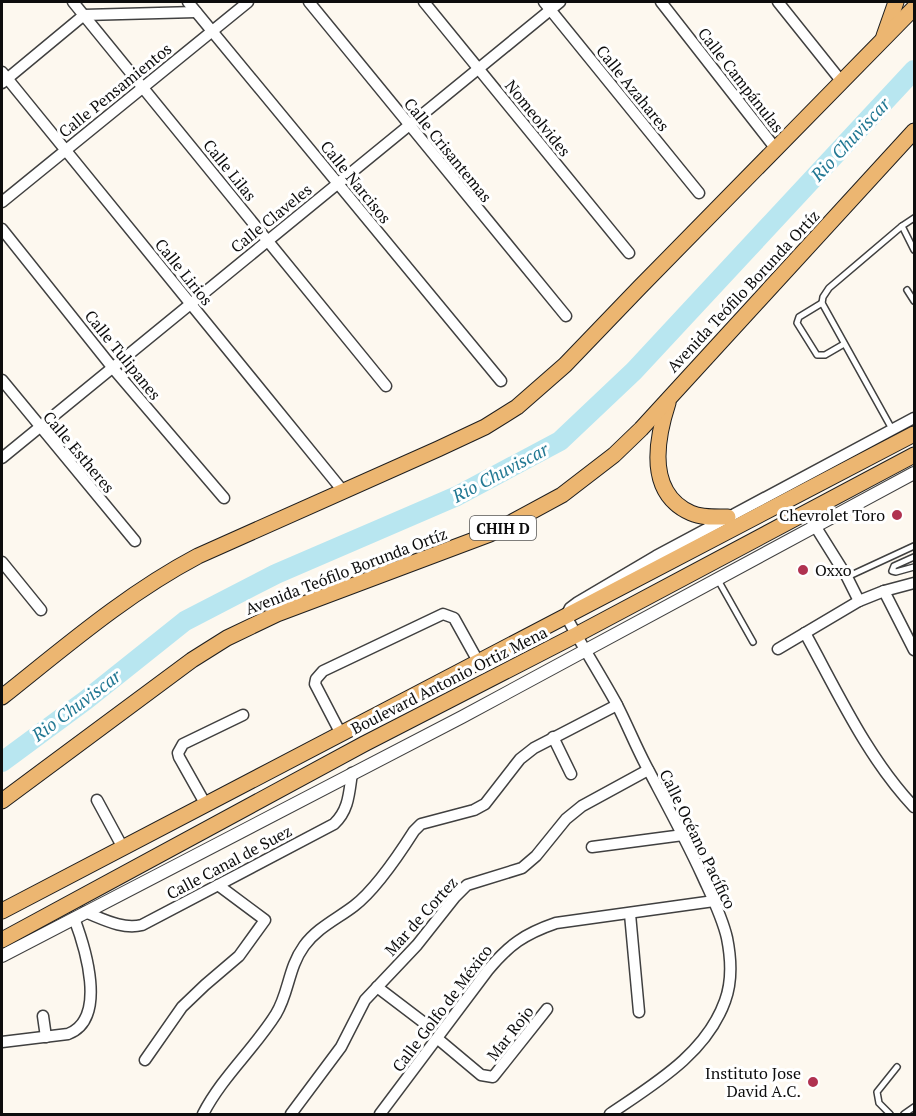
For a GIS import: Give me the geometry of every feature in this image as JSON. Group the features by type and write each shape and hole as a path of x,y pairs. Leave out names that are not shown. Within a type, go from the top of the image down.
{"main road":[{"path":"883,41 896,2"},
{"path":"2,697 97,621 164,574 198,556 485,427 517,407 565,365 915,8"},
{"name":"Avenida Teófilo Borunda Ortíz","path":"2,801 192,660 227,638 277,614 490,534 562,495 614,455 915,131"},
{"path":"670,397 657,444 658,464 664,487 676,505 692,514 728,517"},
{"name":"Boulevard Antonio Ortiz Mena","path":"2,911 915,434"},
{"name":"Boulevard Antonio Ortiz Mena","path":"2,940 364,744 851,498 915,455"}],"street":[{"name":"Calle Lilas","path":"73,2 144,86 386,386"},
{"name":"Calle Narcisos","path":"188,2 501,381"},
{"name":"Calle Pensamientos","path":"2,201 248,2"},
{"name":"Calle Crisantemas","path":"309,2 566,316"},
{"name":"Nomeolvides","path":"424,2 629,253"},
{"name":"Calle Claveles","path":"2,458 479,68 547,5 560,2"},
{"name":"Calle Campánulas","path":"660,2 776,149"},
{"path":"778,2 842,82"},
{"name":"Calle Azahares","path":"547,5 699,193"},
{"path":"3,78 84,15 196,12"},
{"name":"Calle Lirios","path":"3,78 65,150 342,491"},
{"name":"Calle Tulipanes","path":"2,229 112,367 224,498"},
{"name":"Calle Estheres","path":"2,380 135,542"},
{"path":"566,616 570,608 578,602 728,517 915,418"},
{"name":"Boulevard Antonio Ortiz Mena","path":"851,498 915,473"},
{"path":"811,519 859,601"},
{"name":"Boulevard Antonio Ortiz Mena","path":"2,956 586,651 717,579 811,519"},
{"path":"2,562 41,610"},
{"path":"778,649 859,601 884,591 915,583"},
{"path":"884,591 915,650"},
{"path":"341,734 315,684 315,679 323,671 443,614 454,618 479,663"},
{"name":"Calle Océano Pacífico","path":"566,616 617,705 648,771 683,835 714,901 730,956 729,985 725,1001 698,1047 642,1094 610,1114"},
{"path":"805,633 870,750 892,782 915,807"},
{"path":"203,1114 221,1086 278,1011 288,976 304,946 326,925 355,906 365,896 421,824 474,810 485,804 520,759 553,737 617,705"},
{"path":"206,805 179,757 180,748 183,744 243,715"},
{"path":"553,737 571,774"},
{"name":"Mar de Cortez","path":"291,1114 341,1047 365,1000 417,945 467,885 522,868 536,856 566,819 582,806 648,771"},
{"name":"Calle Canal de Suez","path":"79,915 122,926 142,925 334,824 342,817 346,807 352,773"},
{"path":"97,800 123,848"},
{"path":"592,847 683,835"},
{"path":"145,1060 182,1007 239,956 265,920 218,885"},
{"name":"Calle Golfo de México","path":"380,1114 488,970 517,940 556,923 714,901"},
{"path":"630,914 639,1012"},
{"path":"2,1042 76,1031 88,1012 90,996 87,959 79,915"},
{"path":"377,987 427,1025"},
{"name":"Mar Rojo","path":"438,1039 481,1075 493,1077 547,1009"},
{"path":"43,1016 46,1037"}],"lane":[{"path":"892,429 822,303 823,297 830,288 902,226 915,218"},
{"path":"902,226 915,250"},
{"path":"907,290 915,301"},
{"path":"822,303 799,317 797,323 817,355 825,354 844,344"},
{"path":"847,577 915,546"},
{"path":"915,557 894,566 892,571 915,567"},
{"path":"717,579 753,642"},
{"path":"890,1114 876,1095 897,1067"},
{"path":"904,1114 915,1107"}],"waterway":[{"name":"Rio Chuviscar","path":"2,762 86,700 185,621 276,574 457,496 560,441 634,371 914,70"}],"place":[{"name":"Chevrolet Toro","path":"897,515"},
{"name":"Oxxo","path":"803,570"},
{"name":"Instituto Jose David A.C.","path":"813,1082"}]}
